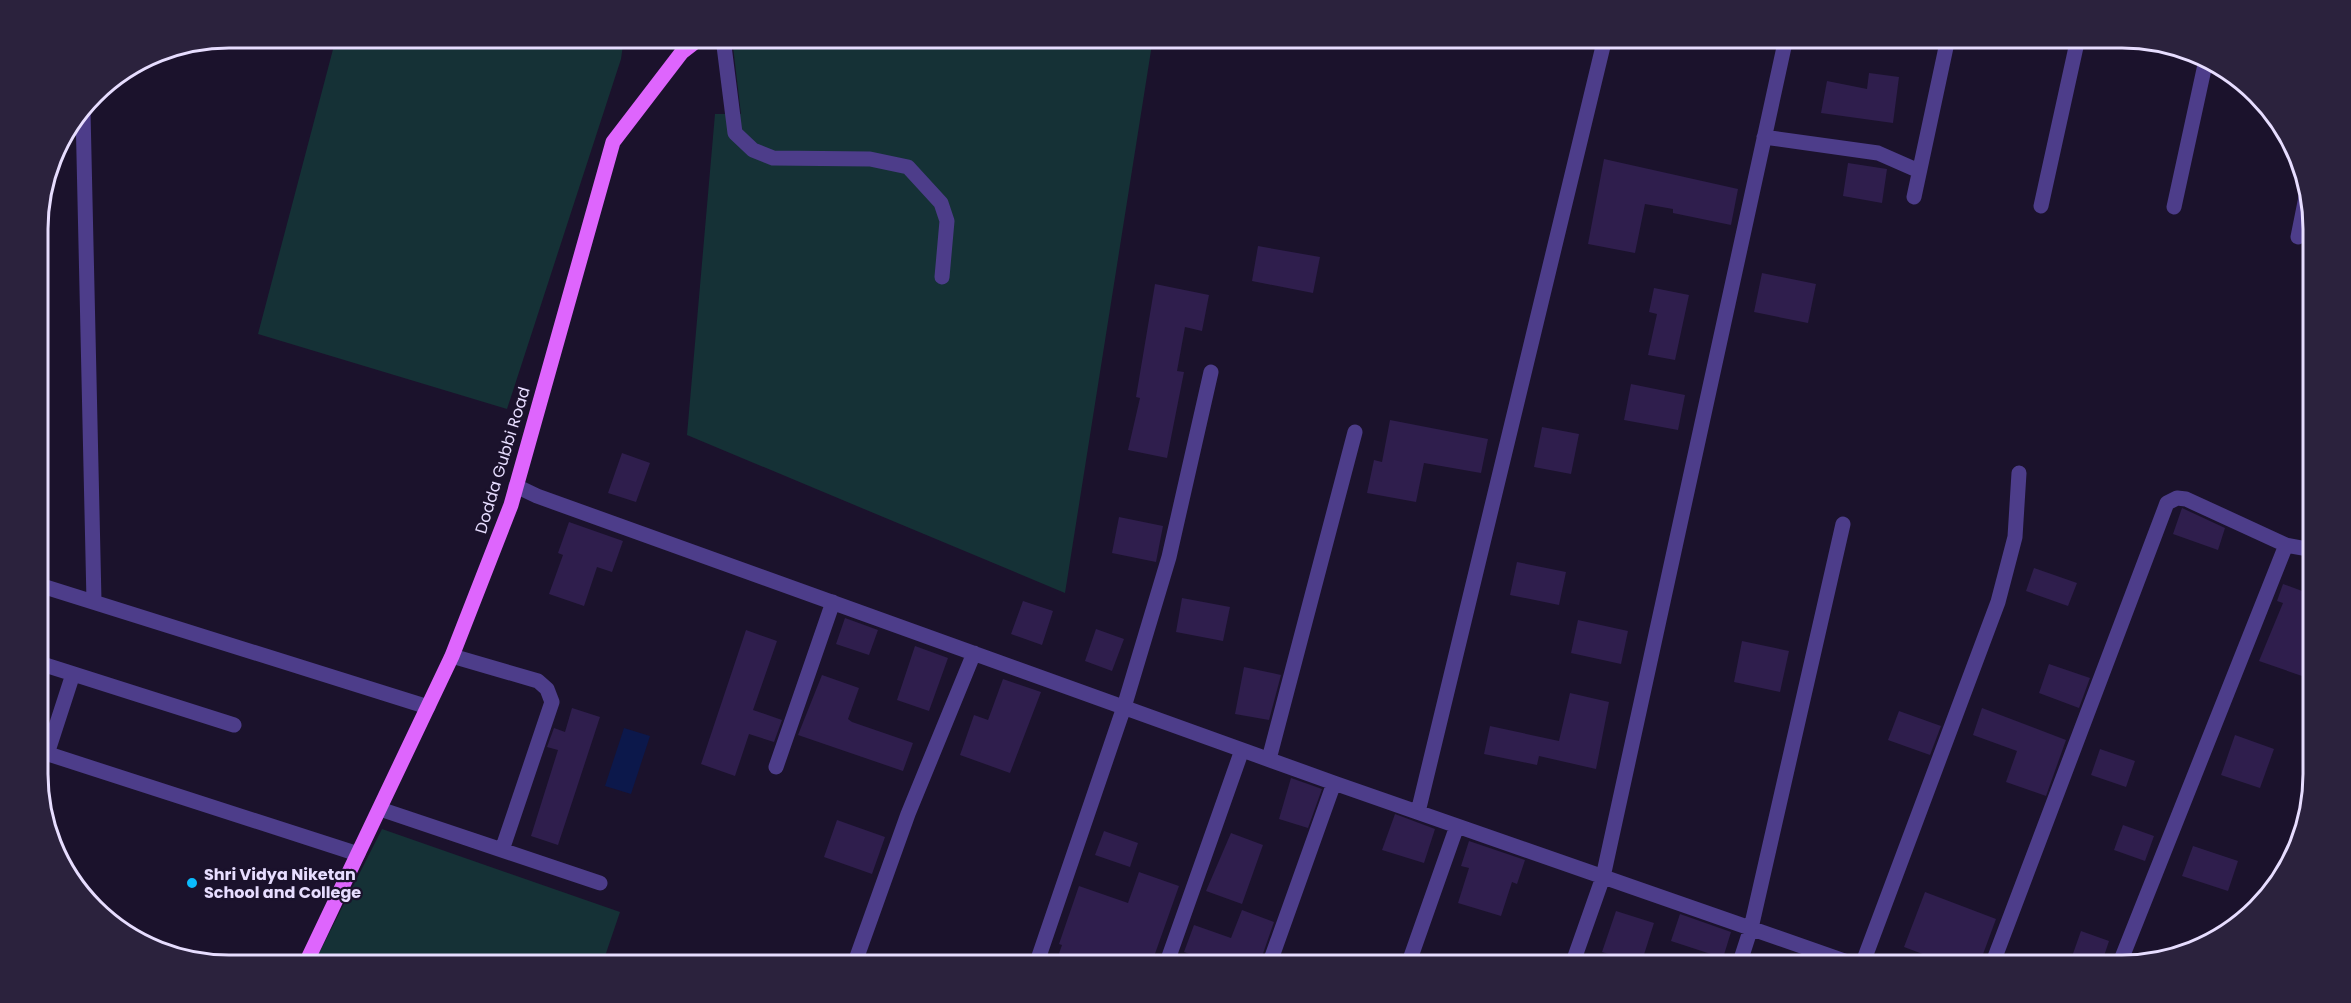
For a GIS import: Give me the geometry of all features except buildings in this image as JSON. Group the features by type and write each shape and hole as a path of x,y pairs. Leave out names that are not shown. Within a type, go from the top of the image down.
{"main road":[{"name":"Dodda Gubbi Road","path":"310,955 452,656 516,486 613,142 687,48"}],"street":[{"path":"724,48 735,133 753,150 773,158 870,159 908,167 941,203 947,221 942,276"},
{"path":"1418,812 1603,48"},
{"path":"1576,955 1603,877 1784,48"},
{"path":"1914,197 1946,48"},
{"path":"2042,206 2076,48"},
{"path":"2174,207 2204,68"},
{"path":"83,123 94,601"},
{"path":"1764,137 1878,153 1919,171"},
{"path":"2298,237 2302,217"},
{"path":"1039,955 1124,707 1169,557 1211,372"},
{"path":"1269,759 1355,432"},
{"path":"1866,955 1998,602 2015,537 2019,473"},
{"path":"516,486 537,496 1334,783 1828,955"},
{"path":"1996,955 2167,503 2177,498 2186,499 2286,545 2303,548"},
{"path":"1742,955 1751,928 1843,524"},
{"path":"2123,955 2286,545"},
{"path":"48,588 428,707"},
{"path":"776,767 833,602"},
{"path":"858,955 908,814 974,653"},
{"path":"452,656 538,681 547,689 552,702 502,850"},
{"path":"48,666 234,725"},
{"path":"48,739 73,674"},
{"path":"1170,955 1242,750"},
{"path":"48,754 358,854"},
{"path":"1273,955 1334,783"},
{"path":"380,809 600,883"},
{"path":"1412,955 1457,826"}],"green space":[{"path":"333,48 623,48 621,59 507,409 258,334"},
{"path":"733,48 1151,48 1065,593 687,435 715,114 741,114"},
{"path":"382,829 620,912 605,955 318,955"}],"shaded area":[{"path":"624,728 650,736 631,794 605,786"}],"place":[{"name":"Shri Vidya Niketan School and College","path":"192,883"}]}
